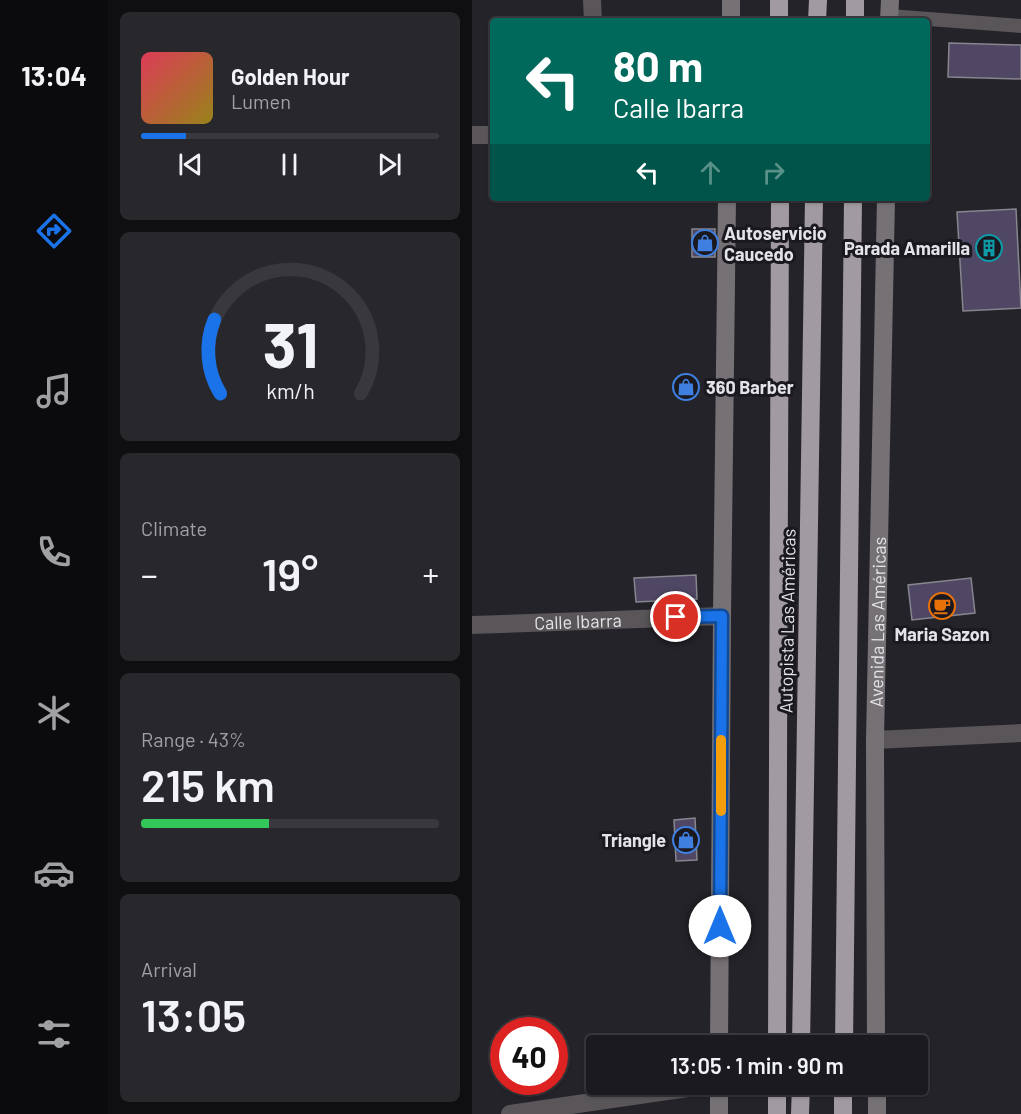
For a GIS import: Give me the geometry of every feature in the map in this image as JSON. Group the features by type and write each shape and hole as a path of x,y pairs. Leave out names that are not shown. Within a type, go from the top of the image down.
{"highway":[{"path":"779,0 779,18"},
{"path":"817,18 818,0"},
{"path":"855,0 855,18"},
{"path":"777,1035 780,201"},
{"name":"Autopista Las Américas","path":"801,1035 814,201"},
{"path":"844,1035 853,201"},
{"path":"777,1095 777,1114"},
{"path":"800,1095 800,1114"},
{"path":"843,1095 843,1114"}],"street":[{"path":"592,0 593,18"},
{"path":"731,0 731,18"},
{"path":"472,135 490,135"},
{"path":"719,1035 727,201"},
{"name":"Avenida Las Américas","path":"876,1035 875,740 886,201"},
{"name":"Calle Ibarra","path":"472,625 722,616"},
{"path":"875,740 1021,733"},
{"path":"510,1114 641,1095"},
{"path":"718,1095 719,1114"},
{"path":"877,1095 877,1114"}],"lane":[{"path":"890,12 1021,26"}],"building":[{"path":"949,43 1021,45 1021,79 948,77"},
{"name":"Parada Amarilla","path":"1016,209 1021,308 963,311 957,212"},
{"name":"Autoservicio Caucedo","path":"692,229 715,229 715,257 692,257"},
{"path":"696,575 697,599 636,602 634,578"},
{"path":"971,578 975,613 912,620 908,585"},
{"name":"Triangle","path":"695,818 697,860 676,861 674,820"}],"slow traffic":[{"path":"721,740 721,811"}],"place":[{"name":"Autoservicio Caucedo","path":"705,243"},
{"name":"Parada Amarilla","path":"989,248"},
{"name":"360 Barber","path":"686,387"},
{"name":"Maria Sazon","path":"942,606"},
{"name":"Triangle","path":"686,840"}],"route":[{"path":"676,617 722,616 720,926"}]}
